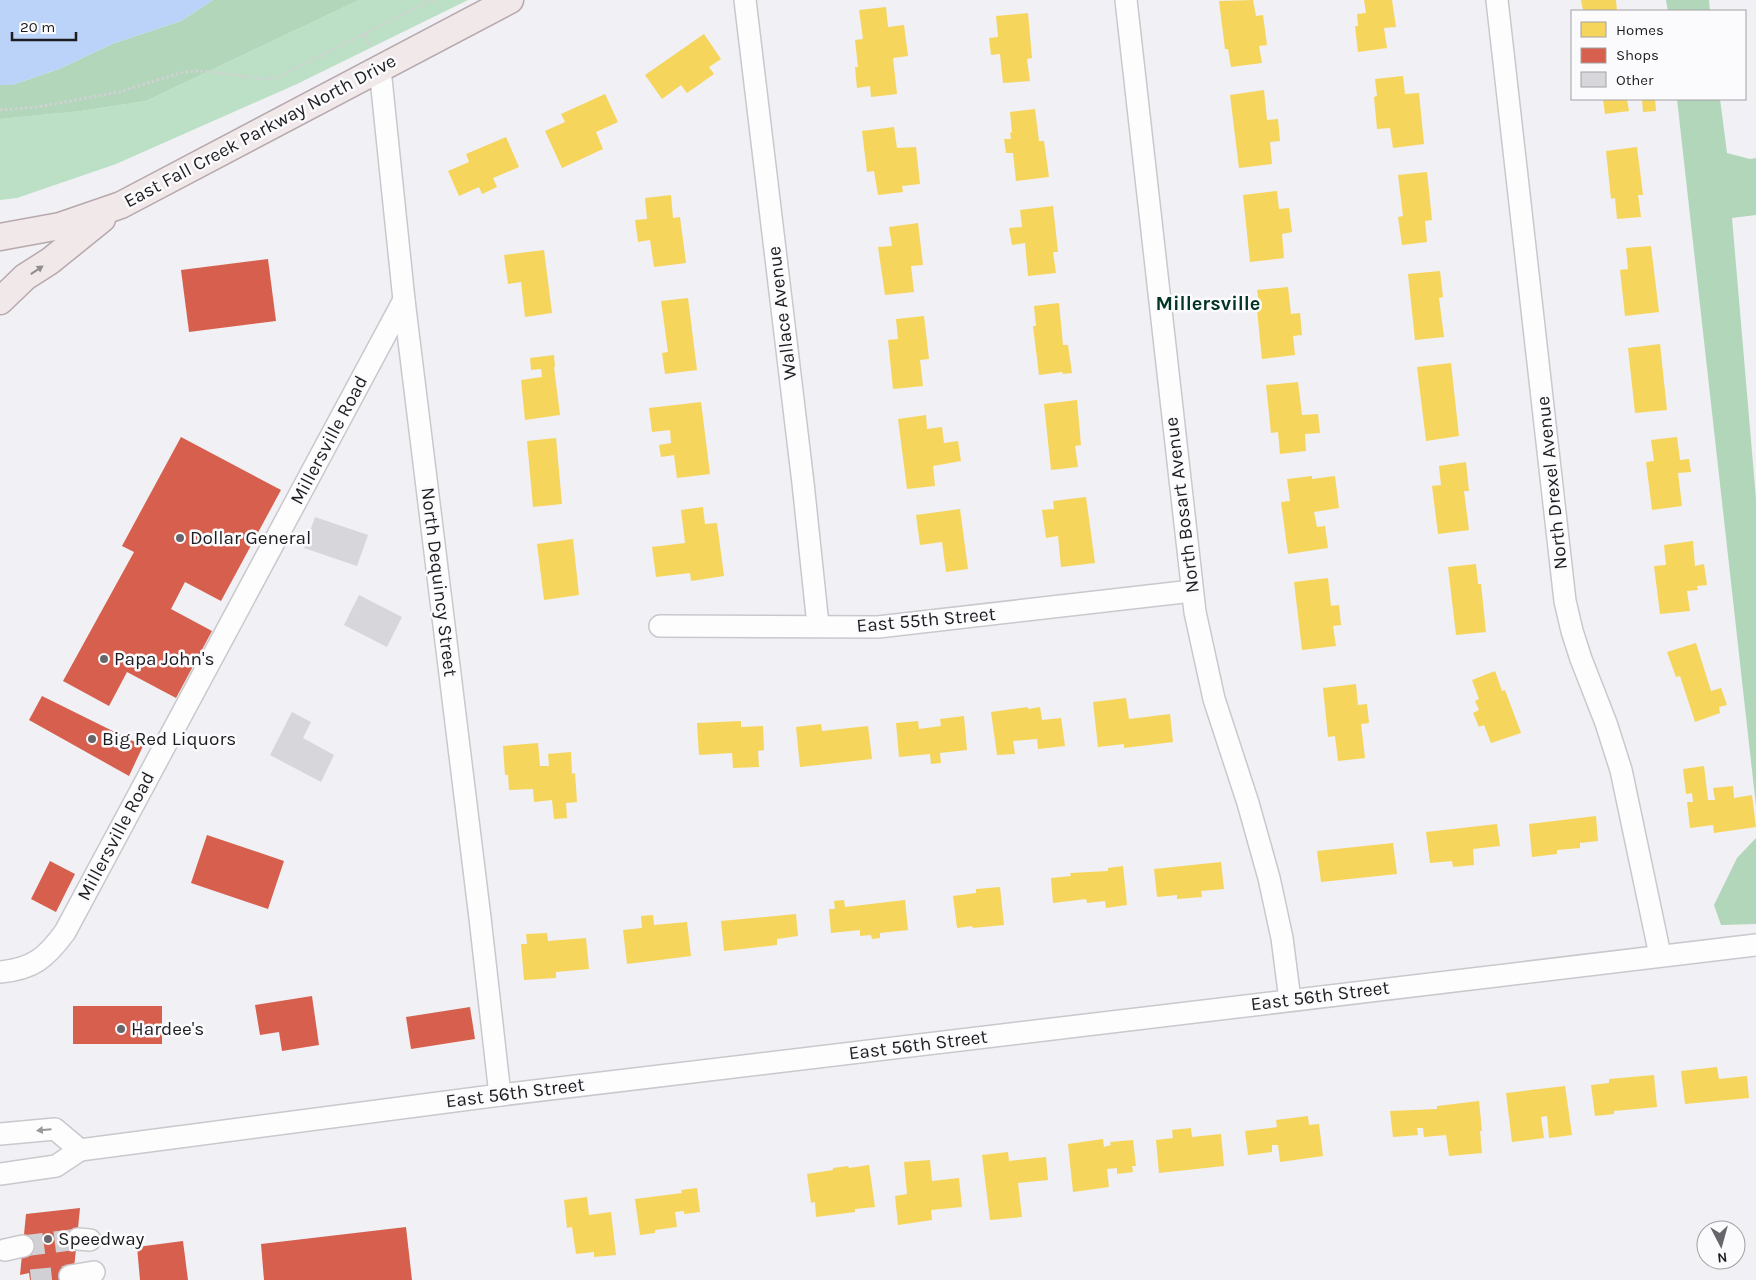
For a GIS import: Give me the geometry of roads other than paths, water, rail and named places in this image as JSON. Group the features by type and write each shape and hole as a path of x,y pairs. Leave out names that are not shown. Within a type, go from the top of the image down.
{"main road":[{"name":"East Fall Creek Parkway North Drive","path":"0,237 14,236 60,226 119,206 510,0"},
{"path":"0,301 25,277 50,261 119,206"}],"street":[{"name":"Wallace Avenue","path":"745,0 803,483 818,625"},
{"name":"North Bosart Avenue","path":"1126,0 1192,592 1200,642 1214,699 1248,803 1269,878 1282,938 1290,1000"},
{"name":"North Drexel Avenue","path":"1497,0 1565,601 1581,659 1606,722 1621,770 1660,955"},
{"name":"North Dequincy Street","path":"380,68 404,300 500,1095"},
{"name":"Millersville Road","path":"0,972 16,971 37,962 54,946 65,932 404,300"},
{"name":"East 55th Street","path":"660,626 818,625 878,627 1192,592"},
{"name":"East 56th Street","path":"0,1174 56,1166 80,1150 500,1095 1756,945"},
{"path":"0,1134 55,1129 80,1150"},
{"path":"70,1276 94,1272"}],"water":[{"path":"0,0 213,0 181,21 112,44 59,69 12,85 0,85"}],"tunnel":[{"path":"23,1246 78,1239"},
{"path":"31,1280 70,1276"}],"place":[{"name":"Dollar General","path":"180,538"},
{"name":"Papa John's","path":"104,659"},
{"name":"Big Red Liquors","path":"92,739"},
{"name":"Hardee's","path":"121,1029"},
{"name":"Speedway","path":"48,1239"}],"district":[{"name":"Millersville","path":"1208,303"}]}
